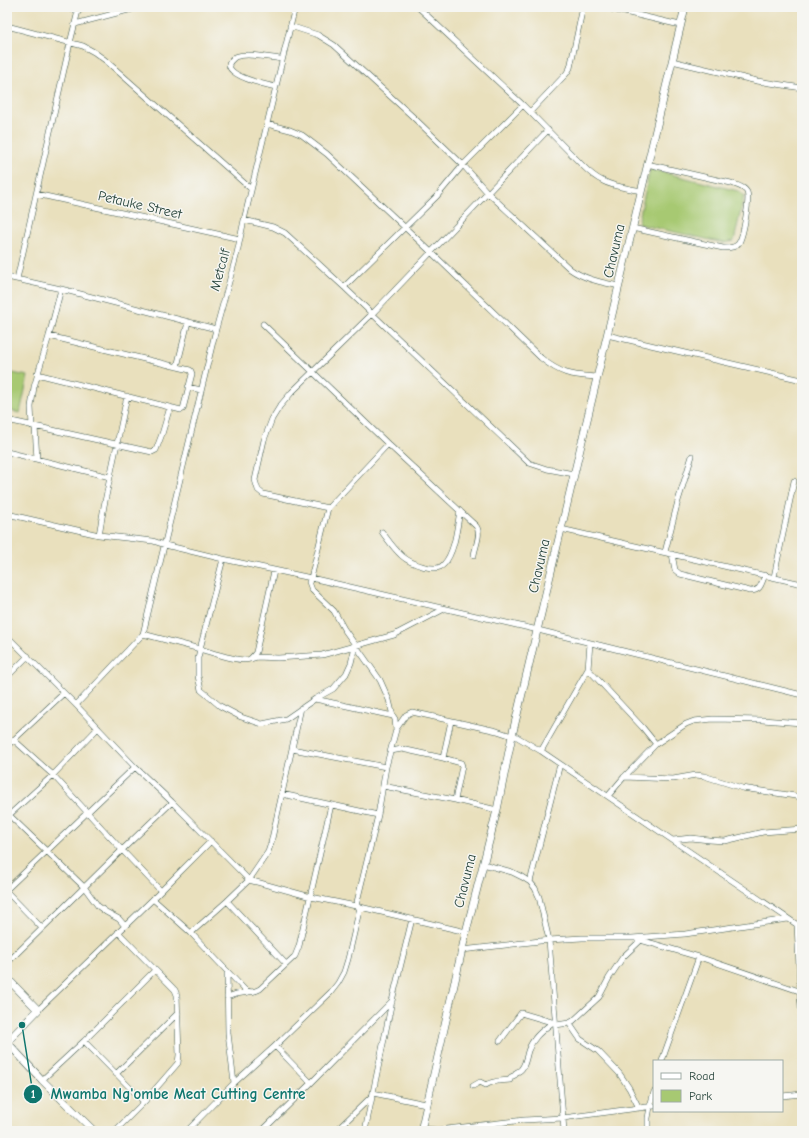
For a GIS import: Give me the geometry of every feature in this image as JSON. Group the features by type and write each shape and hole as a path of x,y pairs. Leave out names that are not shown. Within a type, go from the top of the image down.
{"street":[{"path":"17,279 79,9 62,7"},
{"path":"75,24 140,7"},
{"name":"Metcalf","path":"143,634 216,329 237,253 266,124 295,7"},
{"path":"530,112 570,68 583,7"},
{"path":"603,7 680,25"},
{"name":"Chavuma","path":"421,1130 466,932 497,810 512,735 619,286 640,191 685,7"},
{"path":"420,8 523,105 592,174 604,182 640,191"},
{"path":"7,26 83,46 94,52 105,60 251,189"},
{"path":"290,26 318,35 334,45 412,116 488,193 570,269 587,278 619,286"},
{"path":"276,87 254,82 240,76 233,71 229,64 231,60 242,56 282,59"},
{"path":"672,61 757,81 802,88"},
{"path":"344,286 437,196 462,165 523,105"},
{"path":"266,124 290,130 302,135 327,154 406,227 551,366 564,373 597,377"},
{"path":"328,508 263,494 258,490 255,480 264,440 272,419 288,397 372,314 548,130"},
{"path":"632,228 723,248 731,248 738,244 742,238 748,201 746,191 742,187 731,183 647,164"},
{"name":"Petauke Street","path":"36,194 240,240"},
{"path":"244,220 273,227 285,233 344,286 529,463 547,469 574,474"},
{"path":"7,276 216,329"},
{"path":"37,459 33,426 32,397 61,289"},
{"path":"177,367 188,322"},
{"path":"263,324 478,529 479,533 474,555"},
{"path":"607,334 802,380"},
{"path":"37,374 181,410 183,409 192,371 49,336"},
{"path":"188,387 201,390"},
{"path":"99,535 127,396"},
{"path":"7,420 154,452 161,438 170,407"},
{"path":"187,1131 234,1083 331,992 344,972 378,815 386,767 396,730 396,723 392,716 389,700 380,680 344,630 334,611 312,590 309,582 328,508 388,444"},
{"path":"7,452 110,477"},
{"path":"666,552 678,501 692,456"},
{"path":"774,577 794,481"},
{"path":"382,532 396,550 408,560 435,569 440,568 444,565 452,549 460,511"},
{"path":"7,514 99,535 153,541 274,571 311,578 538,630 802,695"},
{"path":"561,529 802,584"},
{"path":"672,554 676,570 680,574 750,591 756,591 760,587 765,575"},
{"path":"223,559 198,658 198,676 201,690 220,706 241,717 262,724 286,719 315,699 334,689 346,674 351,663 355,646"},
{"path":"250,658 256,652 274,571"},
{"path":"76,705 143,634 244,660 257,657 278,658 322,655 394,635 444,609"},
{"path":"7,636 135,767 249,880 311,897 358,906 466,932"},
{"path":"541,751 588,669 590,643"},
{"path":"7,677 28,656"},
{"path":"588,669 634,717 656,744"},
{"path":"7,746 64,693"},
{"path":"315,699 392,716"},
{"path":"190,933 249,880 268,852 301,708"},
{"path":"396,730 406,715 412,712 512,735 541,751 802,928"},
{"path":"608,796 656,744 686,724 702,719 762,720 802,723"},
{"path":"442,758 452,721"},
{"path":"98,728 53,775 8,815 84,887 98,906 119,919 125,926"},
{"path":"14,740 53,775 161,891"},
{"path":"292,749 386,767"},
{"path":"391,751 402,749 461,764 462,766 455,800"},
{"path":"530,882 560,764"},
{"path":"42,928 7,891 135,767"},
{"path":"624,777 673,779 696,775 704,776 742,788 802,797"},
{"path":"383,786 497,810"},
{"path":"282,794 378,815"},
{"path":"7,963 172,802"},
{"path":"227,997 236,994 254,992 260,989 295,956 299,946 311,897 331,805"},
{"path":"673,840 691,838 713,841 725,840 763,832 802,829"},
{"path":"94,1131 42,1080 7,1042 210,841"},
{"path":"483,864 512,872 530,882 535,888 539,897 549,940 564,1131"},
{"path":"153,899 190,933 245,990 250,992"},
{"path":"227,901 286,964"},
{"path":"462,950 549,940 582,938 632,938 685,934 788,919"},
{"path":"365,1131 392,1001 412,920"},
{"path":"797,924 802,1032"},
{"path":"115,1131 144,1102 178,1063 179,1055 177,995 174,990 118,932"},
{"path":"632,938 699,957 801,992"},
{"path":"500,1040 521,1013 555,1023 569,1023 578,1017 599,997 609,978 623,957 641,940"},
{"path":"662,1060 699,957"},
{"path":"42,1080 84,1041 155,970"},
{"path":"226,971 228,1033 234,1083"},
{"path":"7,978 38,1010"},
{"path":"262,1131 392,1001"},
{"path":"116,1074 178,1013"},
{"path":"473,1086 480,1082 486,1085 488,1083 510,1080 512,1076 519,1072 522,1068 533,1040 555,1023"},
{"path":"569,1023 580,1039 598,1051 619,1073 629,1088 638,1108"},
{"path":"84,1041 144,1102"},
{"path":"275,1046 311,1083"},
{"path":"373,1094 426,1104"},
{"path":"336,1131 373,1094"},
{"path":"783,1096 802,1094"},
{"path":"421,1130 439,1130 524,1120 563,1118 652,1106 648,1118 648,1131"}],"green space":[{"path":"650,169 738,191 744,196 734,241 724,243 638,224"},
{"path":"7,372 28,376 20,413 7,410"}],"place":[{"name":"Mwamba Ng'ombe Meat Cutting Centre","path":"22,1025"}]}
